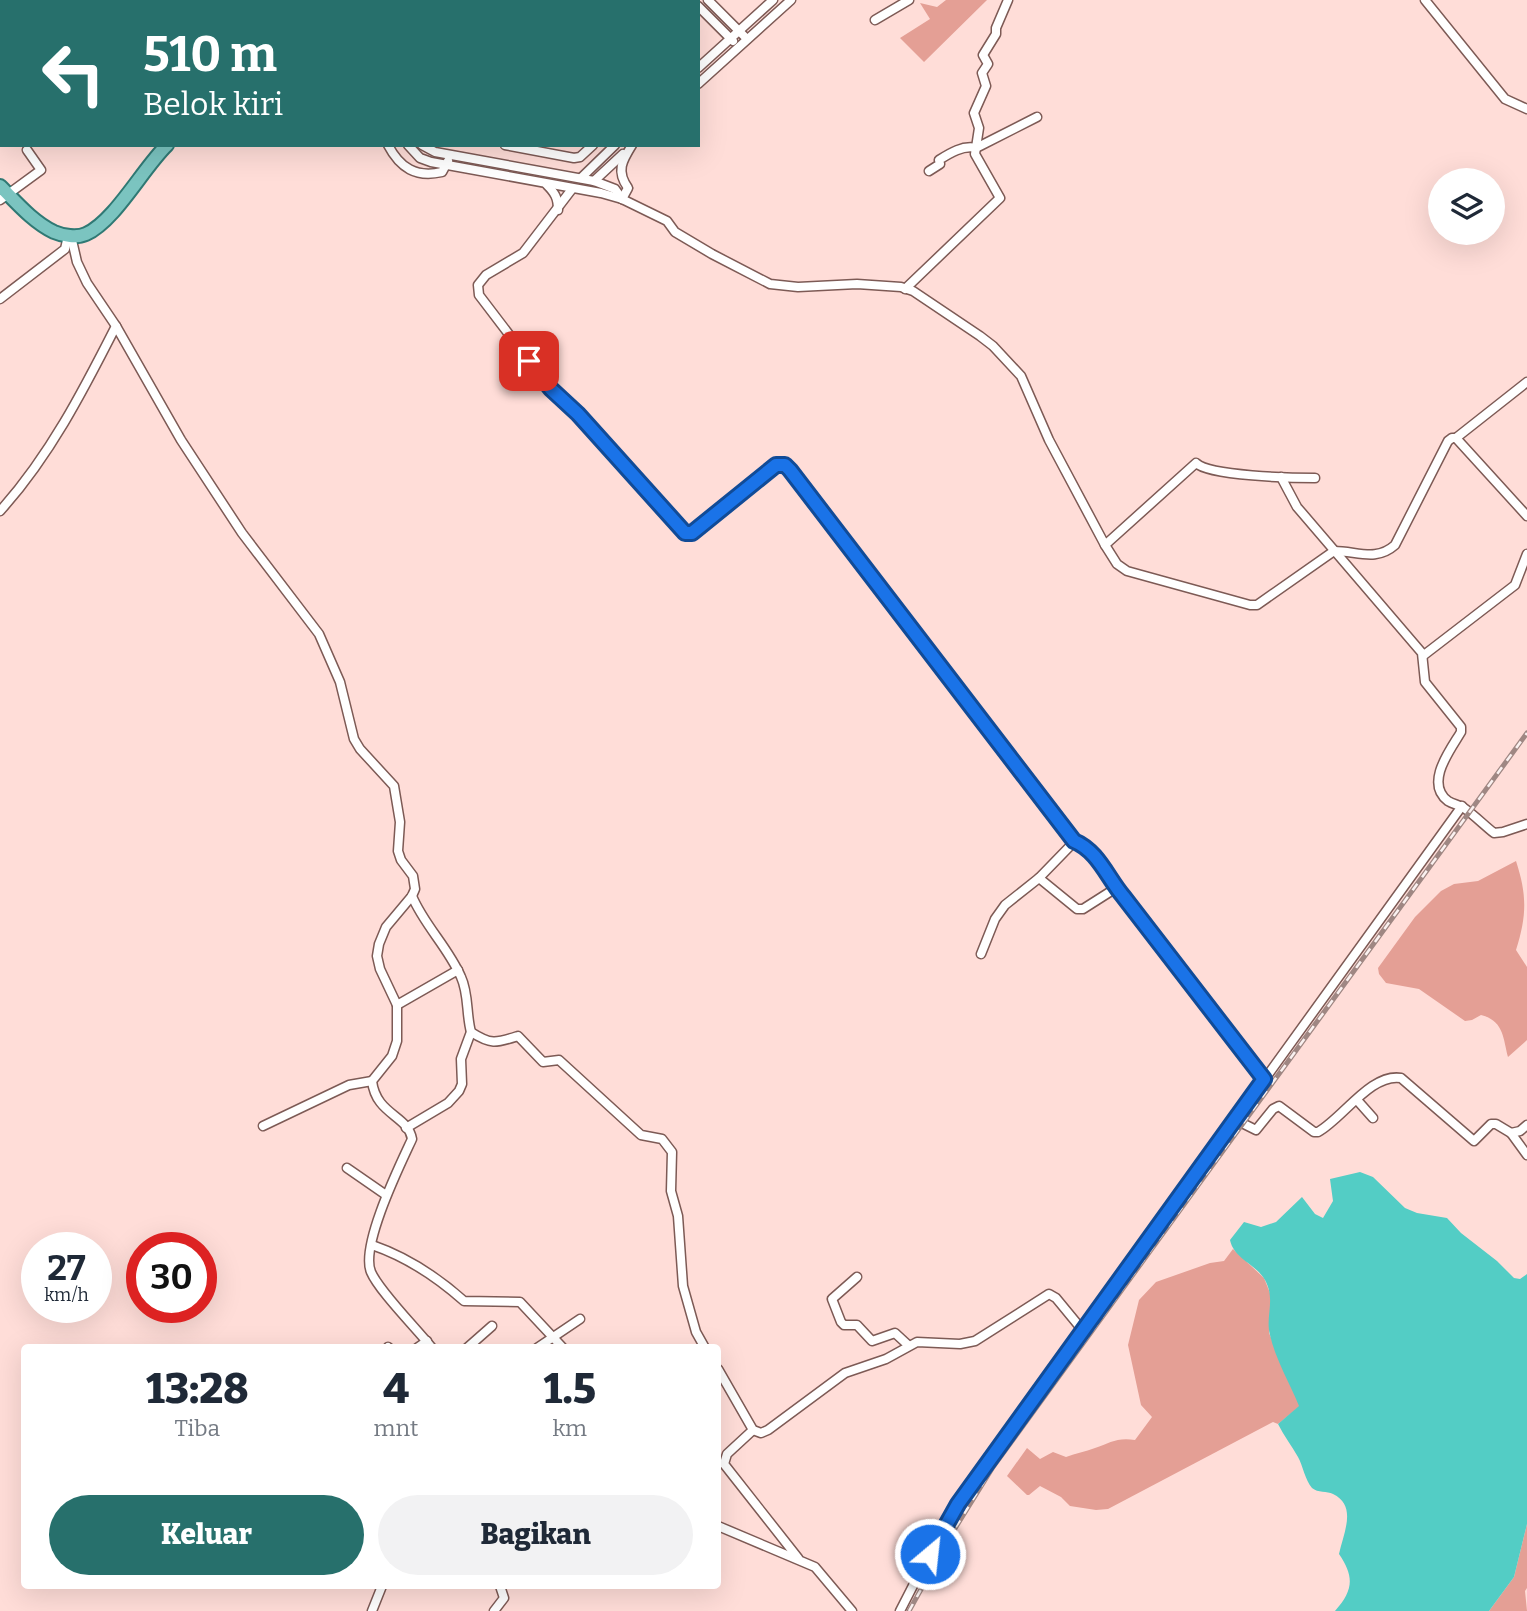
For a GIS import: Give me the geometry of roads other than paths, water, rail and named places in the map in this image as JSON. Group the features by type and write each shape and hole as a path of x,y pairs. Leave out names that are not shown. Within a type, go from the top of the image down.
{"main road":[{"path":"3,193 55,232 69,236 84,235 101,224 165,147"}],"street":[{"path":"700,66 773,0"},
{"path":"700,82 791,0"},
{"path":"875,20 909,0"},
{"path":"905,289 1000,198 975,153 979,128 974,113 986,86 982,73 988,64 983,55 996,34 1007,0"},
{"path":"738,47 700,8 709,1 747,39"},
{"path":"1428,1 1506,99 1527,109"},
{"path":"929,171 951,152 970,146 976,148 1037,117"},
{"path":"389,147 395,159 405,169 419,173 442,172 449,155"},
{"path":"410,147 420,158 447,165 593,192 622,200 667,221 675,232 770,284 798,287 879,284 905,289 980,336 1021,376 1049,440 1117,564 1127,571 1250,606 1257,605 1334,551 1379,555 1395,545 1448,440 1457,438 1526,385"},
{"path":"426,147 449,155 594,181 615,189 622,200"},
{"path":"516,147 574,158 591,147"},
{"path":"613,147 581,178 576,189 566,195 558,210 523,253 481,280 478,295 546,383 578,414 679,527 689,534 776,465 785,465 1074,841 1094,854 1116,888 1264,1079"},
{"path":"593,192 594,181 630,147"},
{"path":"622,200 628,188 622,180 621,163 631,147"},
{"path":"3,193 41,170 27,150"},
{"path":"545,184 554,192 558,200 558,210"},
{"path":"0,299 65,249 69,236"},
{"path":"69,236 76,262 181,440 242,533 319,634 340,682 354,739 360,750 394,786 400,822 398,851 415,882 412,896 386,927 377,956 380,969 397,1005 397,1041 392,1056 372,1080 349,1085 263,1125"},
{"path":"0,511 20,489 72,410 116,326"},
{"path":"1457,438 1527,516"},
{"path":"1105,545 1196,463 1201,467 1281,477 1315,478"},
{"path":"1281,477 1292,501 1424,655 1425,682 1461,727 1461,732 1442,764 1440,790 1448,801 1462,806 1494,833 1527,824"},
{"path":"1424,655 1515,585 1527,554"},
{"path":"900,1611 958,1504 1462,806"},
{"path":"981,954 1001,909 1039,878 1074,841"},
{"path":"1039,878 1077,909 1083,909 1116,888"},
{"path":"406,1128 448,1103 458,1091 462,1084 461,1059 471,1032 464,984 458,970 440,940 420,915 412,896"},
{"path":"397,1005 458,970"},
{"path":"471,1032 497,1043 518,1035 543,1062 559,1059 641,1135 662,1139 672,1152 671,1191 678,1216 683,1286 696,1332 703,1344"},
{"path":"1236,1120 1256,1130 1273,1109 1279,1106 1314,1132 1318,1132 1381,1080 1401,1078 1474,1141 1493,1123 1511,1133 1527,1155"},
{"path":"372,1080 373,1093 379,1102 411,1133 412,1139 386,1195 369,1265 375,1280 430,1344"},
{"path":"1357,1100 1373,1118"},
{"path":"1511,1133 1520,1131 1527,1125"},
{"path":"347,1168 386,1195"},
{"path":"372,1245 411,1262 446,1284 464,1301 520,1302 560,1344"},
{"path":"857,1277 832,1299 841,1322 844,1325 857,1325 872,1342 895,1333 908,1345"},
{"path":"721,1374 753,1430 761,1433 838,1377 887,1359 908,1345 925,1341 960,1344 975,1341 1049,1294 1056,1298 1084,1332"},
{"path":"543,1344 580,1319"},
{"path":"472,1344 492,1326"},
{"path":"753,1430 727,1454 724,1464 798,1558"},
{"path":"721,1527 815,1567 852,1611"},
{"path":"372,1611 381,1589"},
{"path":"494,1611 504,1598 501,1589"}],"water":[{"path":"1360,1172 1373,1177 1405,1208 1447,1218 1514,1278 1520,1279 1527,1274 1527,1524 1514,1577 1489,1611 1335,1611 1346,1596 1350,1583 1347,1569 1339,1554 1347,1521 1345,1506 1341,1499 1333,1494 1312,1488 1298,1457 1278,1424 1299,1406 1272,1344 1270,1294 1261,1274 1236,1252 1230,1240 1244,1222 1261,1227 1276,1222 1302,1197 1315,1214 1323,1218 1333,1201 1330,1179"}],"railway":[{"path":"909,1611 993,1467 1527,733"}]}
